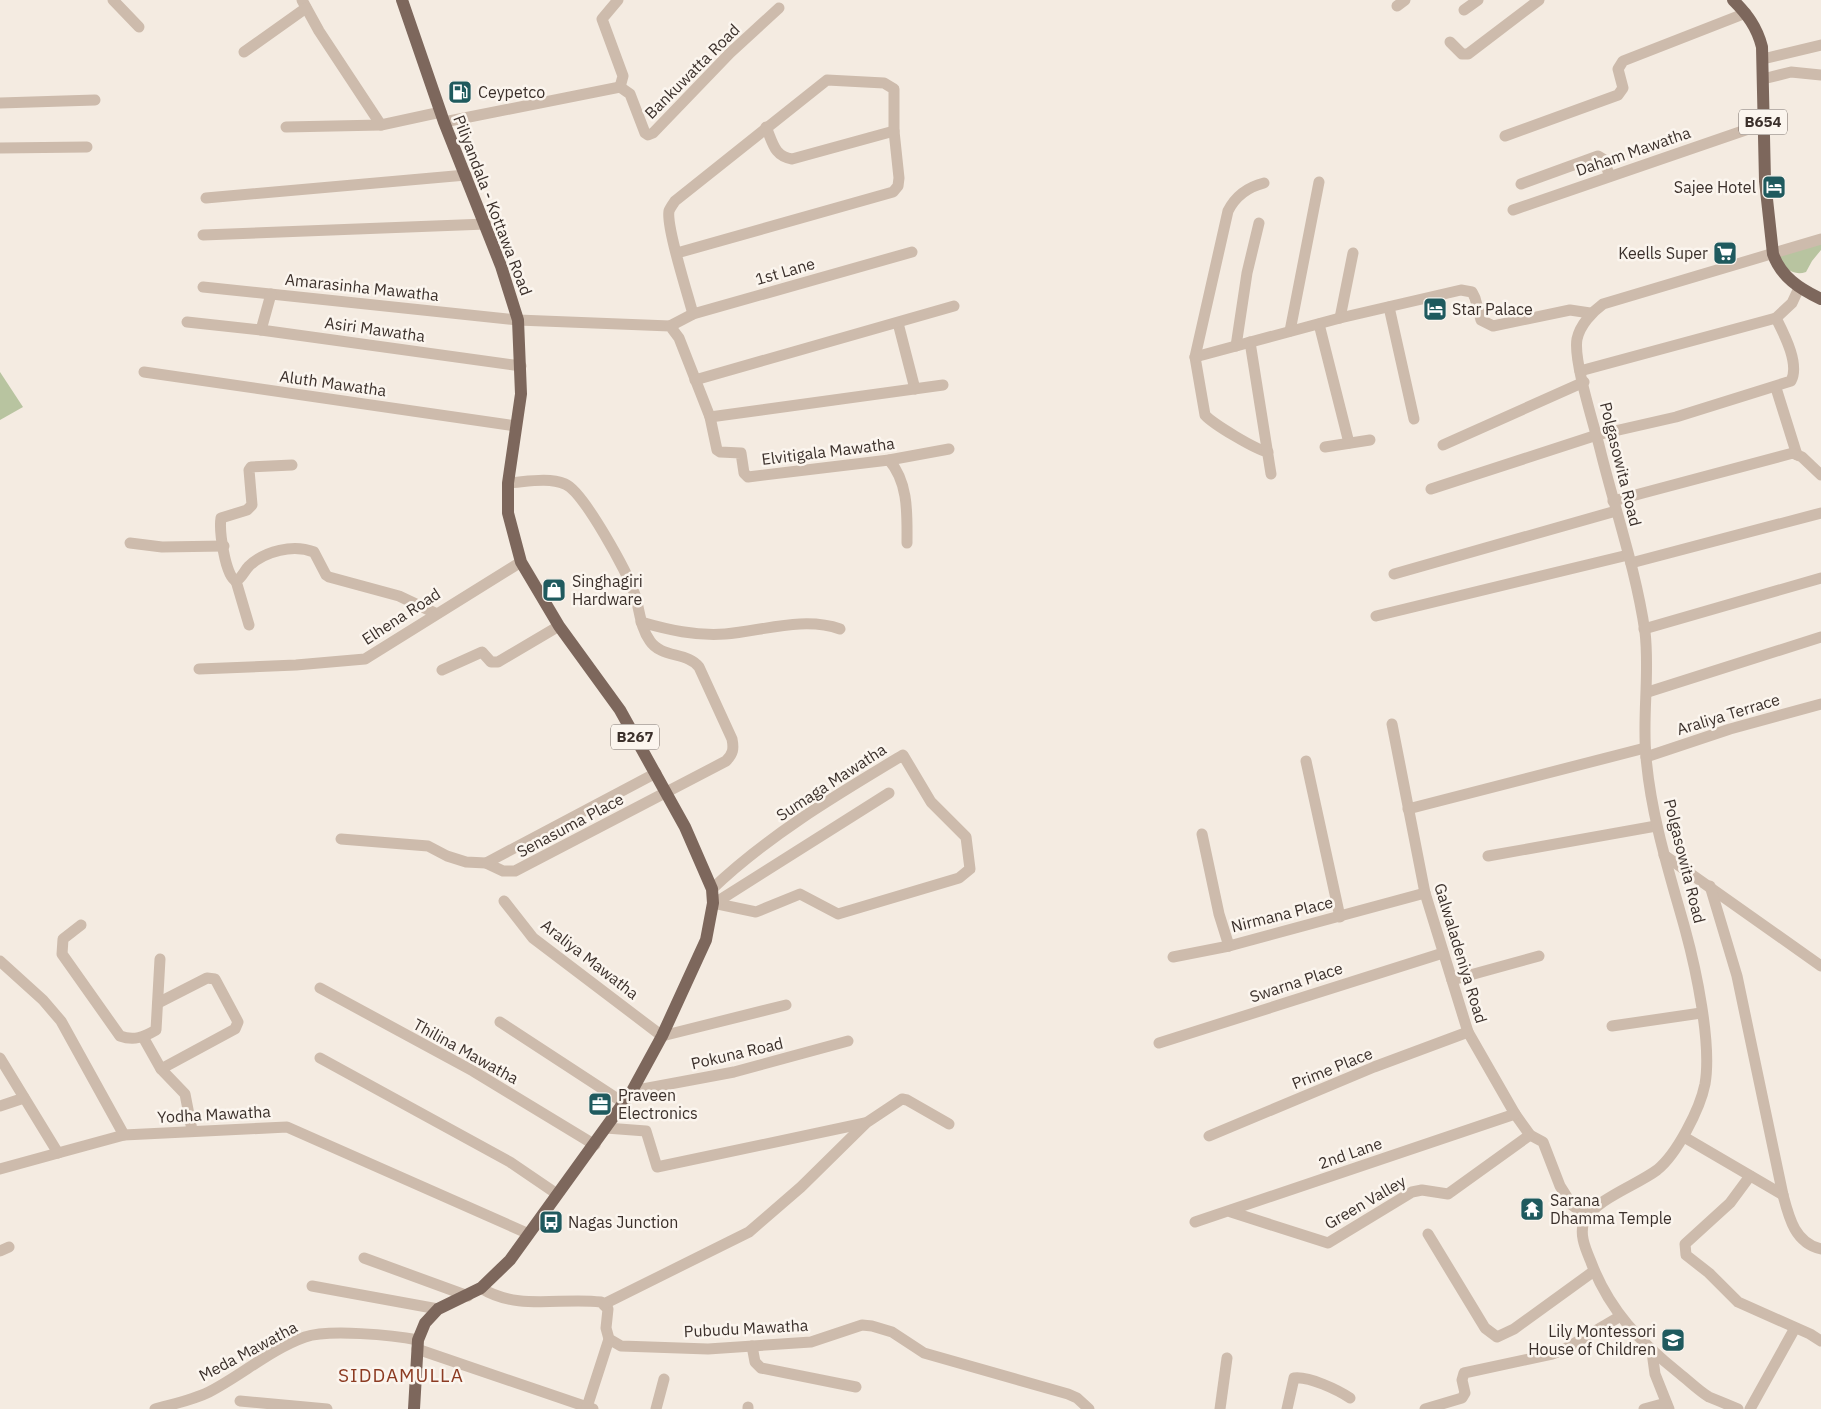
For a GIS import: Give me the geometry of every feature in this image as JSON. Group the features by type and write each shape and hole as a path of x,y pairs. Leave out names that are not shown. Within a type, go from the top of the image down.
{"main road":[{"name":"Piliyandala - Kottawa Road","path":"402,0 442,117 486,224 518,320 521,394 508,482 508,513 521,562 559,626 620,710 656,773 685,827 712,889 714,903 706,940 662,1036 624,1103 510,1260 482,1288 438,1309 425,1323 418,1344 414,1409"},
{"name":"B654","path":"1733,0 1746,13 1758,32 1763,59 1765,181 1772,254 1780,269 1799,288 1821,299"}],"street":[{"path":"113,0 139,27"},
{"path":"286,127 381,125 442,117 620,87 623,76 602,19 618,0"},
{"path":"1464,10 1478,0"},
{"path":"1450,42 1462,54 1468,54 1539,0"},
{"path":"244,52 304,4 319,31 381,125"},
{"name":"Bankuwatta Road","path":"620,87 630,94 645,133 648,135 653,133 730,53 779,8"},
{"path":"1505,136 1618,95 1623,88 1618,69 1622,61 1746,13"},
{"path":"1763,59 1821,45"},
{"path":"1763,80 1796,72 1821,75"},
{"path":"677,253 892,192 898,186 899,178 894,131 894,89 890,85 835,79 820,83 675,201 669,210 669,219 677,253 693,314"},
{"path":"0,103 96,100"},
{"name":"Daham Mawatha","path":"1513,210 1763,124"},
{"path":"766,127 776,152 782,157 792,159 894,131"},
{"path":"0,148 86,147"},
{"path":"1521,184 1598,156 1603,159 1610,176"},
{"path":"206,198 466,175"},
{"path":"1264,182 1251,186 1242,192 1228,211 1194,357 1205,415 1209,420 1252,448 1268,452"},
{"path":"1290,331 1319,182"},
{"path":"203,235 486,224"},
{"path":"1236,346 1247,273 1259,224"},
{"path":"1194,357 1340,318 1461,290 1472,292 1482,320 1493,326 1570,310 1590,313 1602,304 1821,239"},
{"name":"1st Lane","path":"670,326 693,314 912,252"},
{"path":"1340,318 1353,253"},
{"name":"Amarasinha Mawatha","path":"204,287 518,320"},
{"path":"1443,445 1582,376 1776,318 1792,303 1799,288"},
{"path":"261,330 272,294"},
{"path":"695,380 954,306"},
{"path":"1389,307 1414,419"},
{"name":"Polgasowita Road","path":"1587,1216 1609,1199 1643,1181 1662,1166 1684,1137 1705,1086 1706,1061 1701,1013 1687,939 1656,826 1646,753 1648,664 1644,629 1630,559 1614,506 1582,376 1577,338 1590,313"},
{"path":"1432,489 1597,435 1676,418 1776,388 1791,381 1795,375 1792,360 1776,318"},
{"path":"518,320 670,326"},
{"name":"Asiri Mawatha","path":"187,322 261,330 521,366"},
{"path":"898,323 915,388"},
{"path":"1319,324 1349,443"},
{"name":"Elvitigala Mawatha","path":"670,326 679,338 710,418 717,450 720,452 741,453 744,473 748,477 889,460 948,449"},
{"path":"1250,342 1271,474"},
{"name":"Aluth Mawatha","path":"144,372 516,426"},
{"path":"710,418 943,385"},
{"path":"1776,388 1797,455"},
{"path":"1325,447 1370,440"},
{"path":"1394,574 1776,455 1793,453 1821,475"},
{"path":"889,460 894,466 904,492 907,544"},
{"path":"249,625 236,581 227,571 220,528 222,518 247,510 252,505 249,470 251,467 292,465"},
{"name":"Senasuma Place","path":"340,839 413,843 428,846 447,856 466,862 486,863 509,872 523,868 726,761 733,751 732,739 696,663 692,660 671,655 651,643 641,622 634,595 624,570 576,490 556,481 508,482"},
{"path":"1376,616 1630,559 1821,513"},
{"path":"130,543 162,547 224,546"},
{"path":"236,581 257,560 274,552 308,550 314,552 329,577 399,596 435,613"},
{"name":"Elhena Road","path":"199,669 296,665 365,659 435,613 521,562"},
{"path":"1644,629 1821,578"},
{"path":"641,622 683,634 724,634 798,625 826,624 840,629"},
{"path":"442,670 482,652 491,662 498,662 559,626"},
{"path":"1648,692 1821,637"},
{"name":"Araliya Terrace","path":"1408,809 1646,753 1821,704"},
{"name":"Galwaladeniya Road","path":"1392,724 1425,894 1468,1032 1515,1114 1530,1135 1543,1142 1560,1186 1572,1205 1587,1216"},
{"name":"Sumaga Mawatha","path":"712,889 736,866 793,825 903,755 931,802 966,837 970,869 959,878 838,914 800,894 756,912 714,903"},
{"path":"1306,761 1340,917"},
{"path":"486,863 656,773"},
{"path":"714,903 890,793"},
{"path":"1488,856 1656,826"},
{"name":"Nirmana Place","path":"1202,834 1219,914 1229,946 1425,894"},
{"path":"1664,855 1821,966"},
{"path":"1710,886 1737,976 1790,1224 1803,1240 1821,1249"},
{"name":"Araliya Mawatha","path":"504,900 533,938 662,1036"},
{"path":"81,925 63,939 62,954 120,1036 127,1039 143,1037 156,1030 160,959"},
{"path":"1172,957 1229,946"},
{"name":"Swarna Place","path":"1159,1042 1443,952"},
{"path":"1452,980 1539,956"},
{"path":"0,961 42,1000 61,1021 124,1135"},
{"path":"158,1003 206,978 215,979 238,1022 235,1028 161,1069"},
{"name":"Thilina Mawatha","path":"320,988 473,1071 595,1145"},
{"path":"662,1036 786,1006"},
{"path":"1612,1026 1701,1013"},
{"path":"500,1022 624,1103"},
{"name":"Prime Place","path":"1210,1136 1374,1067 1468,1032"},
{"path":"143,1037 161,1069 185,1094 192,1130"},
{"name":"Pokuna Road","path":"632,1091 734,1072 848,1041"},
{"path":"0,1058 58,1154"},
{"path":"320,1058 510,1162 557,1194"},
{"path":"0,1106 24,1098"},
{"path":"482,1288 493,1296 514,1301 596,1302 604,1304 750,1232 801,1187 866,1123 902,1099 908,1100 949,1124"},
{"name":"2nd Lane","path":"1195,1222 1231,1212 1515,1114"},
{"path":"606,1128 646,1131 656,1167 866,1123"},
{"name":"Yodha Mawatha","path":"0,1169 124,1135 192,1130 287,1127 530,1234"},
{"name":"Green Valley","path":"1231,1212 1328,1243 1412,1192 1422,1190 1448,1194 1530,1135"},
{"path":"1684,1137 1783,1195"},
{"path":"1750,1176 1730,1203 1685,1244 1684,1251 1686,1255 1709,1273 1738,1302 1821,1341"},
{"path":"1587,1216 1583,1225 1584,1243 1594,1271 1619,1317 1652,1352 1706,1395 1738,1409"},
{"path":"1428,1234 1485,1328 1497,1337 1514,1328 1594,1271"},
{"path":"364,1258 468,1296"},
{"path":"312,1286 438,1309"},
{"path":"590,1408 609,1339 606,1328 608,1313 604,1304"},
{"path":"1425,1409 1462,1398 1466,1393 1462,1380 1464,1373 1552,1354 1619,1317"},
{"name":"Pubudu Mawatha","path":"609,1339 616,1344 627,1346 708,1348 752,1346 811,1342 862,1325 872,1326 892,1332 924,1353 1068,1394 1077,1398 1089,1409"},
{"path":"1750,1409 1795,1328"},
{"name":"Meda Mawatha","path":"155,1409 208,1392 289,1344 307,1336 328,1334 391,1334 590,1408"},
{"path":"752,1346 754,1362 761,1368 856,1387"},
{"path":"1644,1409 1667,1406 1655,1374 1652,1352"},
{"path":"1220,1409 1227,1358"},
{"path":"1287,1409 1294,1378 1326,1386 1350,1398"},
{"path":"656,1409 664,1379"},
{"path":"240,1401 327,1409"}],"green space":[{"path":"1821,240 1821,250 1806,272 1796,273 1792,271 1784,266 1774,255"},
{"path":"0,372 23,407 0,420"}],"place":[{"name":"Ceypetco","path":"460,92"},
{"name":"Sajee Hotel","path":"1774,187"},
{"name":"Keells Super","path":"1725,253"},
{"name":"Star Palace","path":"1435,309"},
{"name":"Singhagiri Hardware","path":"554,590"},
{"name":"Praveen Electronics","path":"600,1104"},
{"name":"Sarana Dhamma Temple","path":"1532,1209"},
{"name":"Nagas Junction","path":"551,1222"},
{"name":"Lily Montessori House of Children","path":"1673,1340"}],"district":[{"name":"SIDDAMULLA","path":"401,1375"}]}
